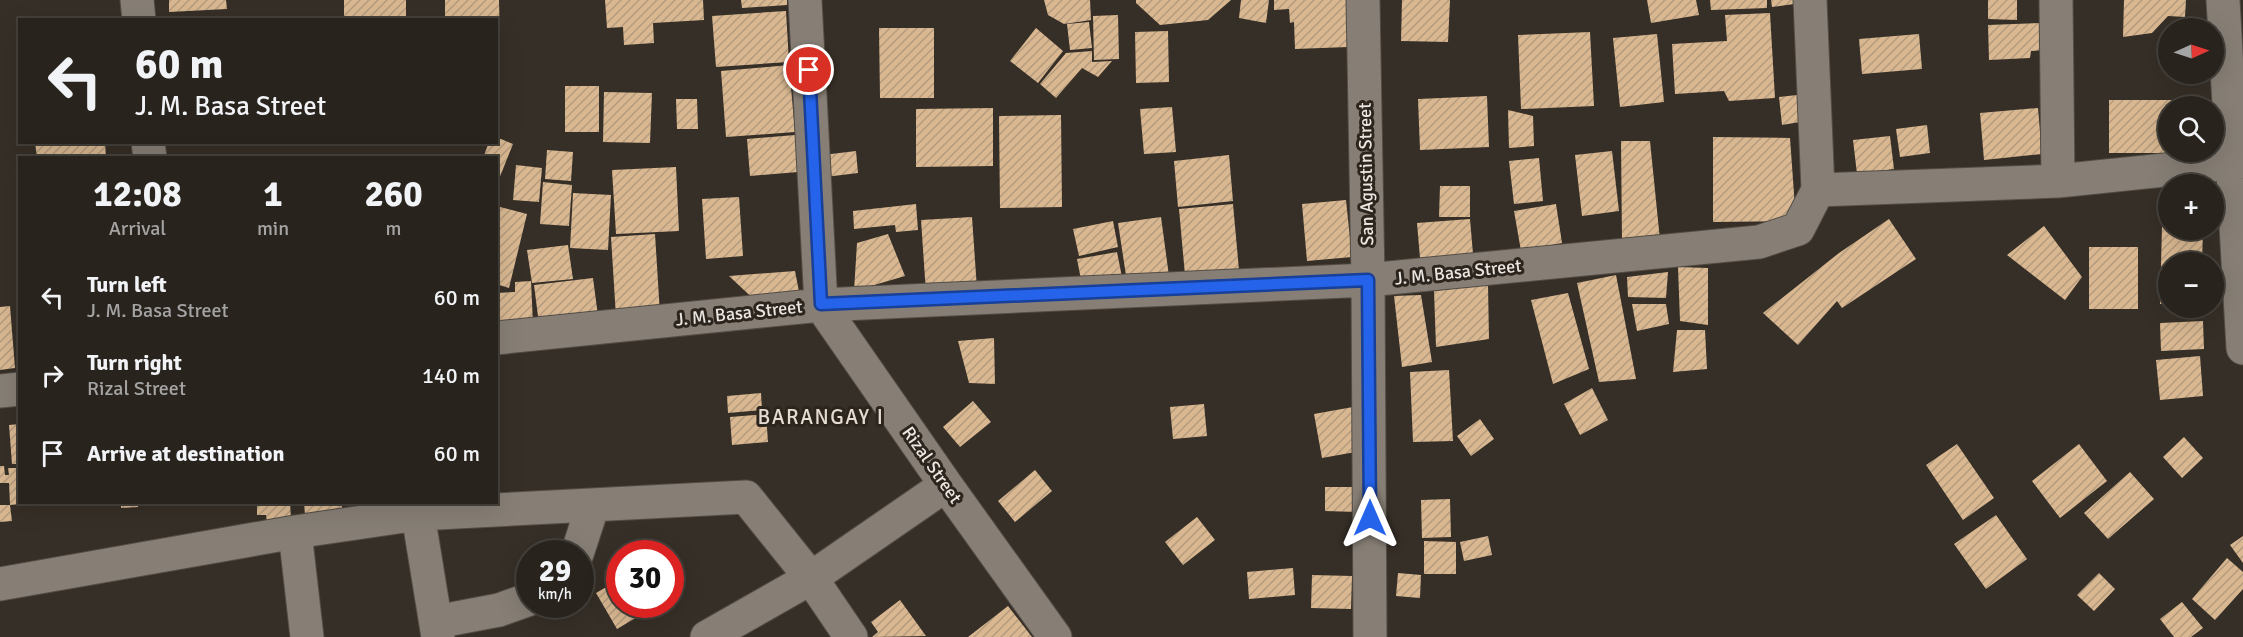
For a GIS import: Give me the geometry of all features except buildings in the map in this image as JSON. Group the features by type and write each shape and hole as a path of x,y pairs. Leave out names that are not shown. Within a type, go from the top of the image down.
{"street":[{"path":"137,0 139,18"},
{"path":"806,0 821,304"},
{"name":"San Agustin Street","path":"1363,0 1368,280 1370,637"},
{"path":"1809,0 1818,189 2058,181 2237,163"},
{"path":"2056,0 2058,181"},
{"path":"2223,0 2237,163 2243,348"},
{"name":"J. M. Basa Street","path":"498,338 821,304 1368,280 1759,242 1798,229 1818,189"},
{"name":"Rizal Street","path":"821,304 1055,637"},
{"path":"0,391 18,389"},
{"path":"707,637 811,578 946,485"},
{"path":"0,584 417,508 593,505 746,497 811,578 851,637"},
{"path":"582,540 593,505"},
{"path":"417,508 437,629 516,604"},
{"path":"295,532 307,637"}],"district":[{"name":"BARANGAY I","path":"821,417"}],"route":[{"path":"809,70 821,304 1368,280 1370,518"}]}
